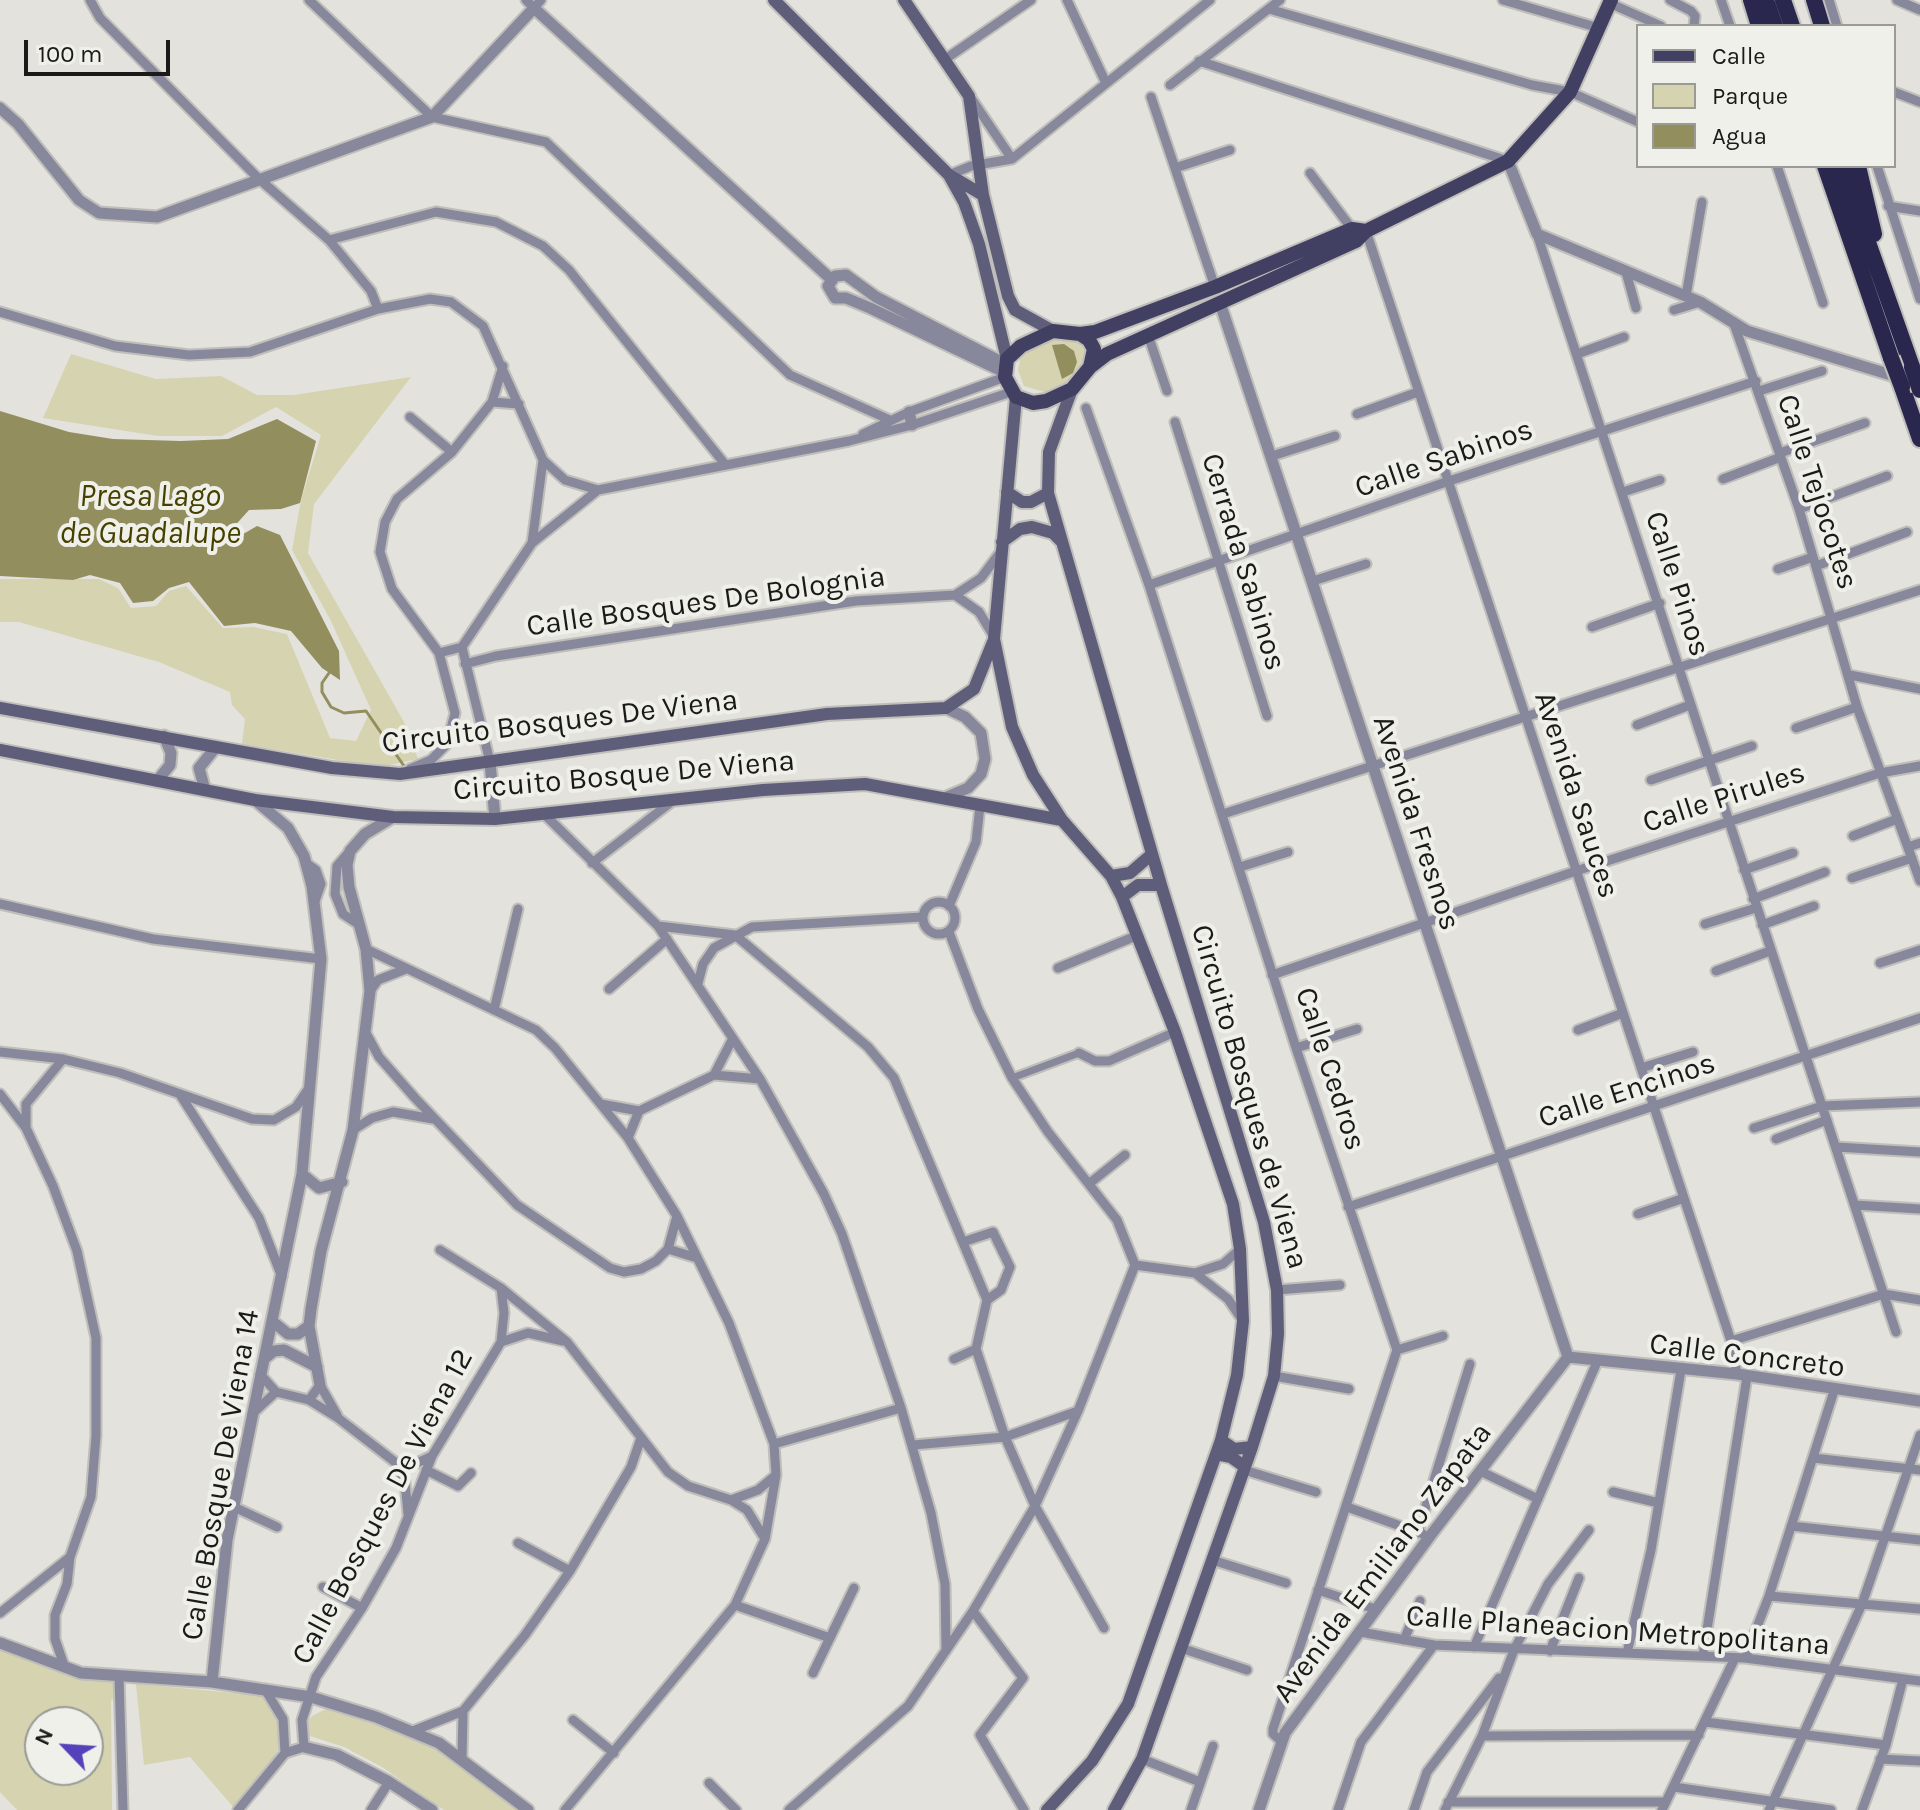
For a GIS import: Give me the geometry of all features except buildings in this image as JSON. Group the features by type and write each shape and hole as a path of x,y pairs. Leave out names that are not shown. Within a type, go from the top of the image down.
{"highway":[{"path":"1751,0 1758,24"},
{"path":"1766,0 1774,24"},
{"path":"1783,0 1791,24"},
{"path":"1814,0 1821,24"},
{"path":"1829,168 1887,299 1920,390"},
{"path":"1829,168 1920,439"},
{"path":"1858,168 1887,299"}],"main road":[{"path":"774,0 949,175 983,195"},
{"path":"904,0 969,96 983,195 1008,296 1015,310 1053,331 1080,334 1095,332 1359,230 1508,161 1570,92 1610,2"},
{"path":"949,175 964,202 979,244 1005,368 1014,395 1033,403 1046,401 1072,389 1090,367 1107,354 1356,241 1359,230"},
{"path":"964,202 983,195"},
{"path":"1005,368 1021,346 1053,331"},
{"path":"1080,334 1089,340 1094,349 1090,367"},
{"name":"Circuito Bosques de Viena","path":"1072,389 1049,452 1048,493 1161,885 1264,1222 1277,1290 1278,1334 1274,1376 1252,1447 1142,1759 1114,1810"},
{"name":"Circuito Bosques de Viena","path":"1014,395 994,639 1012,727 1020,750 1062,820 1111,876 1175,1032 1233,1204 1240,1249 1243,1321 1237,1375 1221,1440 1128,1704 1092,1761 1047,1810"},
{"path":"1007,492 1022,502 1031,502 1048,493"},
{"path":"1002,546 1020,529 1032,527 1043,528 1061,541"},
{"path":"946,708 974,689 994,639"},
{"name":"Circuito Bosques De Viena","path":"0,708 332,768 400,774 827,714 946,708"},
{"name":"Circuito Bosque De Viena","path":"0,750 255,800 393,817 495,819 844,784 947,797 1062,820"},
{"path":"1111,876 1130,873 1152,854"},
{"path":"1122,897 1138,885 1161,885"},
{"path":"1221,1440 1234,1449 1252,1447"},
{"path":"1216,1454 1231,1457 1245,1469"}],"street":[{"path":"90,0 100,18 258,178 329,240 371,291 378,309"},
{"path":"309,0 432,117 546,142 790,375 890,420"},
{"path":"944,60 1031,0"},
{"path":"1067,0 1106,83"},
{"path":"949,175 1012,159 1210,0"},
{"path":"1170,85 1280,0"},
{"path":"1503,0 1599,28"},
{"path":"1670,0 1691,11 1695,16 1694,24"},
{"path":"1721,0 1729,24"},
{"path":"1829,0 1836,24"},
{"path":"1897,0 1920,10"},
{"path":"1610,2 1657,24"},
{"path":"0,108 18,124 79,200 99,213 157,217 432,117 534,3 832,280"},
{"path":"1269,9 1532,85 1570,92 1636,121"},
{"path":"1199,61 1508,161"},
{"path":"1896,93 1920,102"},
{"path":"969,96 1012,159"},
{"path":"1151,97 1215,287"},
{"path":"1175,168 1230,150"},
{"name":"Calle Pinos","path":"1508,161 1537,234 1660,603 1707,760 1896,1332"},
{"path":"1778,168 1823,303"},
{"path":"1878,168 1920,299"},
{"name":"Avenida Sauces","path":"1310,173 1359,230 1418,392 1742,1376 1703,1655"},
{"path":"1686,296 1702,202"},
{"path":"1888,206 1920,211"},
{"path":"329,240 436,212 496,222 543,246 569,270 724,463"},
{"path":"1537,234 1700,302 1734,324 1920,383"},
{"path":"1626,272 1636,308"},
{"path":"832,280 846,275 873,303"},
{"path":"832,280 829,294 873,303 1005,368"},
{"path":"0,312 115,346 189,355 250,352 378,309 430,299 451,302 483,326 543,460 565,480 598,490"},
{"path":"1674,310 1700,302"},
{"name":"Avenida Fresnos","path":"1220,303 1568,1357"},
{"name":"Calle Tejocotes","path":"1734,324 1799,509 1857,707 1920,881"},
{"path":"1148,335 1167,391"},
{"path":"1577,354 1624,337"},
{"path":"400,774 431,760 447,744 455,713 439,653 392,589 380,552 385,522 397,499 452,452 492,402 503,366"},
{"path":"849,441 1005,368"},
{"name":"Calle Sabinos","path":"1149,585 1449,481 1603,432 1757,386 1822,371"},
{"path":"1357,414 1418,392"},
{"path":"439,653 462,647 532,543 598,490 849,441 1014,395"},
{"path":"492,402 519,404"},
{"name":"Calle Cedros","path":"1086,408 1149,585 1272,975 1397,1350"},
{"path":"909,412 912,425"},
{"path":"410,417 452,452"},
{"name":"Cerrada Sabinos","path":"1175,422 1267,716"},
{"path":"1723,479 1865,423"},
{"path":"1272,456 1335,436"},
{"path":"532,543 543,460"},
{"path":"1799,509 1887,476"},
{"path":"1623,492 1660,480"},
{"path":"1778,569 1815,561 1907,532"},
{"path":"994,639 979,612 955,595 981,578 1002,546"},
{"path":"1313,581 1366,564"},
{"path":"1223,814 1679,670 1920,590"},
{"name":"Calle Bosques De Bolognia","path":"465,664 496,656 856,601 955,595"},
{"path":"1592,627 1660,603"},
{"path":"462,647 490,762 495,819"},
{"path":"1850,675 1920,689"},
{"path":"1637,725 1690,705"},
{"path":"1796,728 1857,707"},
{"path":"946,708 965,717 981,733 985,759 981,774 968,788 947,797"},
{"path":"157,781 170,765 171,753 164,736"},
{"path":"1651,780 1752,746"},
{"path":"205,790 199,768 216,747"},
{"name":"Calle Pirules","path":"1272,975 1576,871 1880,773 1920,766"},
{"name":"Calle Bosque De Viena 14","path":"212,1682 234,1507 302,1174 321,959 311,866 288,828 255,800"},
{"path":"592,863 670,803"},
{"path":"949,906 976,842 980,806"},
{"path":"544,814 658,926 760,1079 824,1194 842,1234 913,1445 945,1584 946,1650"},
{"path":"311,866 327,871 337,866 373,826 393,817"},
{"path":"1853,836 1897,819"},
{"path":"1908,847 1920,843"},
{"path":"338,1418 320,1385 309,1326 321,1251 342,1182 353,1130 367,1035 370,991 366,949 348,873 350,851"},
{"path":"1240,867 1288,852"},
{"path":"1744,870 1793,853"},
{"path":"1852,878 1912,858"},
{"path":"311,866 321,884 314,904"},
{"path":"337,866 335,894 343,914 358,924"},
{"path":"1705,924 1825,872"},
{"path":"320,892 327,890 335,894"},
{"path":"789,1810 908,1706 973,1611 1035,1506 1078,1411 1135,1265 1117,1220 1048,1132 1012,1078 978,1009 949,932 955,919 949,906 943,902 929,905 922,917 924,926 930,933 940,935 949,932"},
{"path":"0,904 153,939 321,959"},
{"path":"1762,925 1814,906"},
{"path":"494,1010 518,909"},
{"path":"698,983 707,955 735,935 767,924 922,917"},
{"path":"658,926 735,935 868,1047 888,1070 987,1300 976,1349 1005,1437 1035,1506 1104,1628"},
{"path":"1058,968 1136,936"},
{"path":"609,989 667,939"},
{"path":"366,949 536,1030 601,1104 628,1138 677,1216 729,1323 774,1444 776,1475 765,1539 735,1605 565,1810"},
{"path":"1880,963 1920,950"},
{"path":"1716,971 1770,951"},
{"path":"370,991 378,980 406,969"},
{"path":"1578,1030 1623,1013"},
{"name":"Calle Encinos","path":"1348,1207 1920,1018"},
{"path":"1296,1048 1357,1029"},
{"path":"1012,1078 1079,1053 1095,1061 1109,1061 1175,1032"},
{"path":"367,1035 379,1057 433,1119 517,1205 610,1268 624,1272 641,1269 668,1249 677,1216"},
{"path":"714,1075 732,1040"},
{"path":"0,1052 63,1059 120,1073 252,1119 274,1120 296,1107 311,1085"},
{"path":"1641,1068 1693,1052"},
{"path":"26,1128 26,1104 63,1059"},
{"path":"601,1104 639,1111 714,1075 760,1079"},
{"path":"0,1094 26,1128 53,1186 77,1251 96,1338 96,1436 91,1497 70,1557 67,1584 55,1615 55,1639 65,1668"},
{"path":"181,1096 259,1218 282,1277"},
{"path":"1754,1128 1822,1106 1920,1102"},
{"path":"628,1138 639,1111"},
{"path":"353,1130 372,1118 393,1112 433,1119"},
{"path":"1776,1139 1827,1120"},
{"path":"1836,1147 1920,1152"},
{"path":"1090,1183 1125,1155"},
{"path":"302,1174 319,1188 342,1182"},
{"path":"1638,1214 1684,1198"},
{"path":"1855,1205 1920,1209"},
{"path":"963,1242 993,1232 1010,1267 1001,1290 987,1300"},
{"path":"668,1249 697,1258"},
{"path":"1135,1265 1195,1273 1223,1264 1240,1249"},
{"path":"440,1250 501,1288 567,1342 653,1456 688,1486 731,1500 752,1516 765,1539"},
{"path":"1195,1273 1228,1299 1243,1321"},
{"path":"1277,1290 1340,1285"},
{"name":"Calle Bosques De Viena 12","path":"304,1747 302,1720 321,1668 362,1608 396,1548 432,1456 501,1342 504,1313 501,1288"},
{"path":"1731,1341 1884,1294 1920,1300"},
{"path":"272,1321 288,1334 298,1334 309,1326"},
{"name":"Calle Bosques De Viena 12","path":"501,1342 528,1333 567,1342"},
{"path":"1282,1742 1273,1734 1273,1729 1397,1350 1443,1336"},
{"path":"954,1359 976,1349"},
{"path":"264,1359 274,1351 284,1350 317,1367"},
{"name":"Calle Concreto","path":"1568,1357 1742,1376 1920,1401"},
{"name":"Avenida Emiliano Zapata","path":"1259,1810 1282,1742 1424,1534 1480,1471 1568,1357"},
{"path":"1474,1647 1597,1362"},
{"path":"1347,1507 1424,1534 1470,1364"},
{"path":"1627,1653 1659,1503 1681,1370"},
{"path":"260,1374 276,1392 309,1400 395,1462 405,1482 408,1517"},
{"path":"1274,1376 1349,1389"},
{"path":"309,1400 320,1385"},
{"path":"1589,1530 1548,1584 1514,1650 1503,1672 1482,1736 1447,1806 1664,1806 1769,1596 1834,1391"},
{"path":"252,1414 276,1392"},
{"path":"774,1444 901,1408"},
{"path":"913,1445 1005,1437 1078,1411"},
{"path":"1770,1807 1862,1604 1920,1435"},
{"path":"413,1731 463,1711 570,1571 631,1467 641,1438"},
{"path":"395,1462 417,1463 432,1456"},
{"path":"631,1467 653,1456"},
{"path":"1813,1458 1920,1470"},
{"path":"1245,1469 1316,1492"},
{"path":"426,1470 458,1486 471,1473"},
{"path":"1480,1471 1538,1499"},
{"path":"731,1500 758,1490 776,1475"},
{"path":"1613,1492 1659,1503"},
{"path":"234,1507 277,1527"},
{"path":"1791,1526 1920,1540"},
{"path":"518,1543 570,1571"},
{"path":"0,1613 70,1557"},
{"path":"1212,1560 1286,1583"},
{"path":"1550,1651 1579,1578"},
{"path":"323,1587 362,1608"},
{"path":"813,1673 854,1588"},
{"path":"1318,1590 1375,1609"},
{"path":"1769,1596 1920,1609"},
{"path":"1404,1640 1420,1601"},
{"path":"735,1605 830,1638"},
{"path":"973,1611 1023,1678 980,1735 1024,1810"},
{"name":"Calle Planeacion Metropolitana","path":"1360,1632 1434,1645 1740,1658 1920,1681"},
{"path":"0,1643 65,1668 119,1677 212,1682 311,1697 413,1731 462,1758 528,1810"},
{"path":"1338,1810 1361,1742 1434,1645"},
{"path":"1181,1648 1247,1670"},
{"path":"1414,1810 1427,1772 1503,1672"},
{"path":"119,1677 123,1810"},
{"path":"1862,1810 1886,1745 1903,1679"},
{"path":"266,1691 283,1719 285,1753"},
{"path":"462,1758 463,1711"},
{"path":"573,1720 614,1753"},
{"path":"1705,1722 1886,1745"},
{"path":"1482,1736 1699,1735"},
{"path":"1191,1810 1213,1746"},
{"path":"238,1810 285,1753 304,1747 337,1755 389,1782 432,1810"},
{"path":"1142,1759 1200,1782"},
{"path":"1880,1759 1920,1761"},
{"path":"371,1810 389,1782"},
{"path":"709,1783 736,1810"},
{"path":"1674,1787 1770,1807 1831,1810"}],"green space":[{"path":"1069,336 1089,346 1080,378 1048,393 1024,386 1018,370 1021,355 1044,340"},
{"path":"71,354 156,379 221,376 257,395 294,395 411,377 314,504 308,553 404,722 418,759 380,767 242,744 245,719 232,705 230,692 159,662 19,622 0,622 0,579 99,579 118,588 131,608 156,606 169,591 186,586 223,628 253,627 287,634 330,738 356,741 371,710 331,621 292,550 301,500 321,435 276,407 222,436 158,436 43,418"},
{"path":"0,1646 86,1677 115,1681 118,1694 111,1701 112,1810 17,1810 0,1792"},
{"path":"136,1684 268,1696 285,1734 272,1763 235,1809 190,1757 144,1765"},
{"path":"326,1709 442,1746 521,1810 444,1810 382,1767 344,1747 307,1735 304,1725 312,1716"}],"water":[{"path":"1064,344 1074,351 1077,362 1073,373 1062,379 1052,345"},
{"name":"Presa Lago de Guadalupe","path":"0,411 69,432 113,439 181,441 228,439 277,419 316,441 300,503 281,509 249,510 231,530 245,533 257,526 280,535 339,651 340,680 322,668 291,631 255,623 224,626 189,582 169,588 153,601 133,603 120,583 90,575 73,580 0,576"}],"waterway":[{"path":"329,673 322,683 322,692 331,707 344,713 366,711 404,766"}]}
